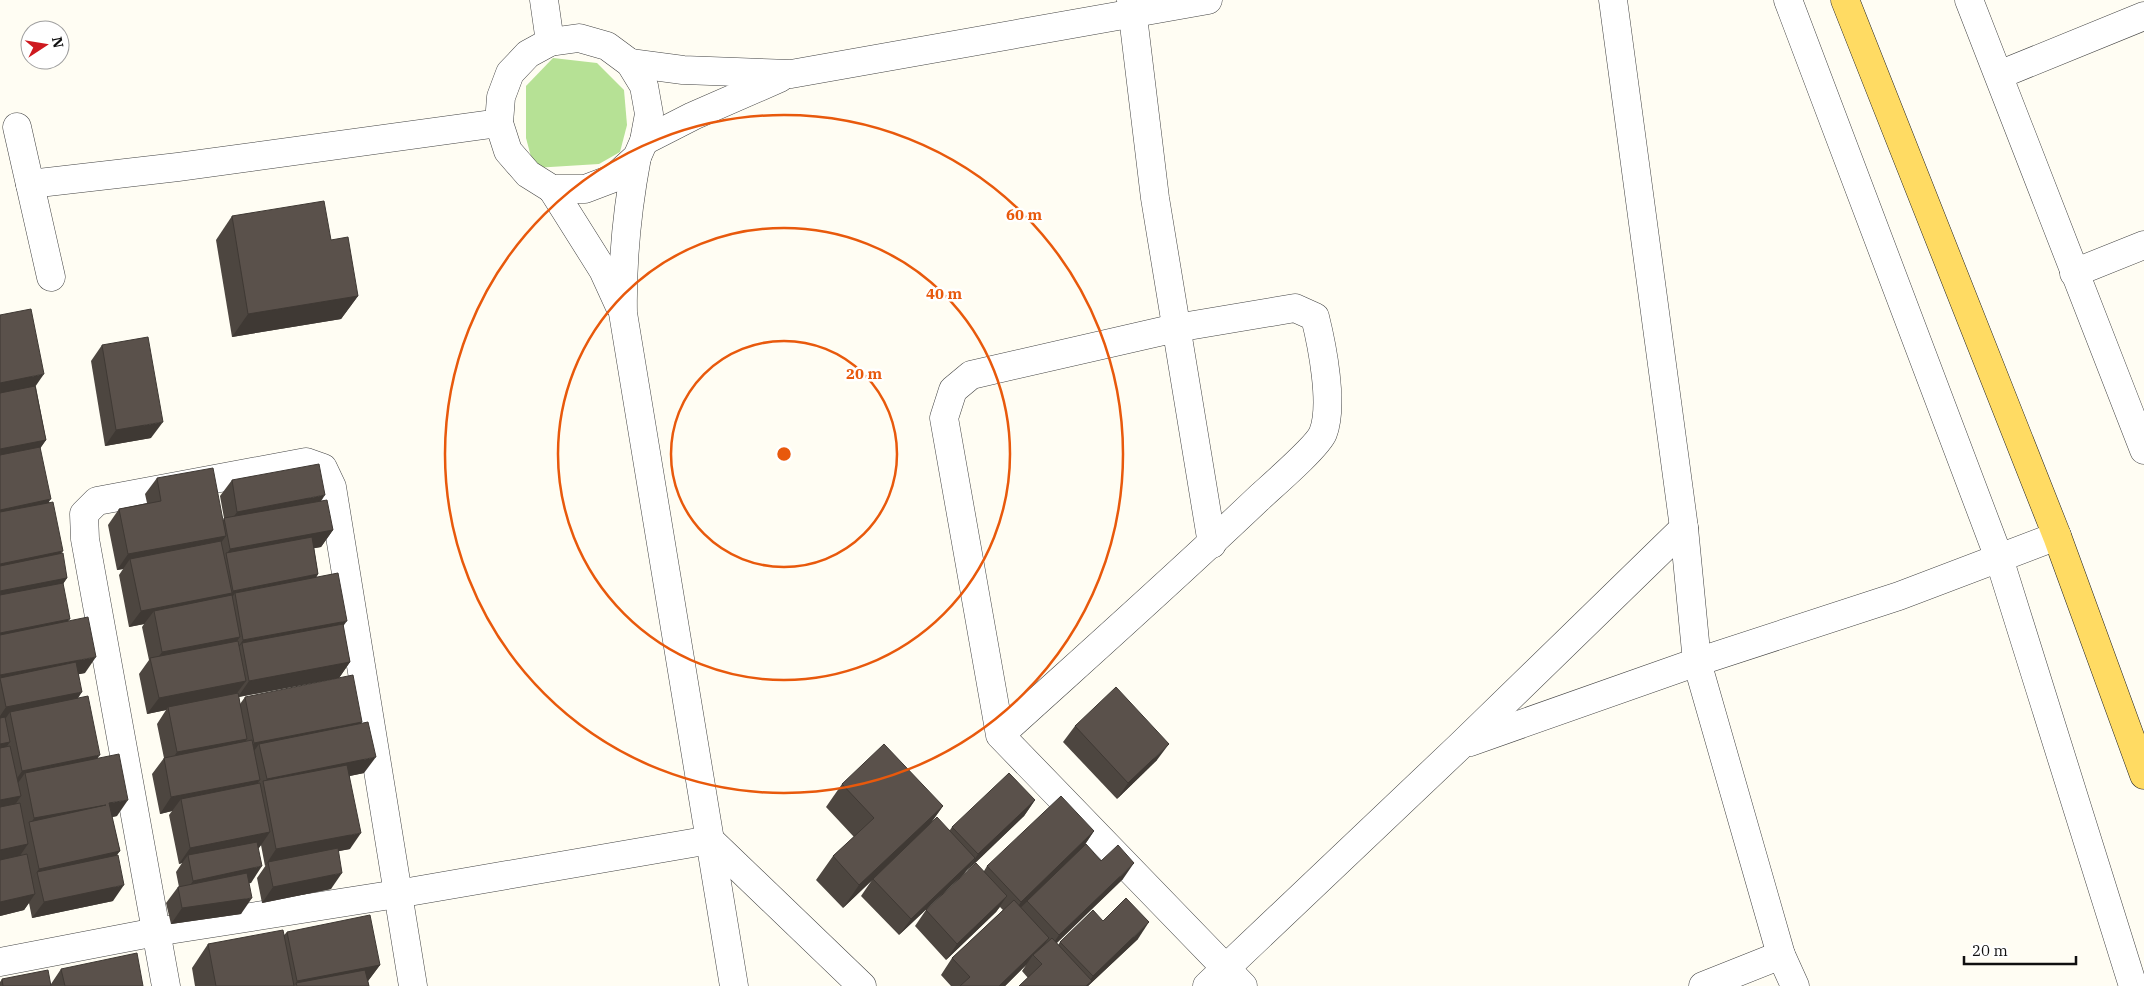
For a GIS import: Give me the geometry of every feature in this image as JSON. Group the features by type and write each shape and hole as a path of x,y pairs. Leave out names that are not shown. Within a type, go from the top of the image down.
{"main road":[{"path":"1845,0 2057,536 2144,775"}],"street":[{"path":"544,0 550,42"},
{"path":"552,189 585,188 614,178 641,149 693,116 791,74 1131,7 1208,0"},
{"path":"1613,0 1684,528 1697,662 1781,955 1795,986"},
{"path":"1788,0 1999,558 2133,986"},
{"path":"1969,0 2074,273 2141,434"},
{"path":"1131,7 1155,198 1212,544"},
{"path":"1999,75 2144,16"},
{"path":"622,313 602,270 552,189 528,174 508,151 499,123 501,97 510,73 528,54 550,42 579,38 607,46 630,63 644,86 648,104 649,114 627,208 622,261 622,313 734,986"},
{"path":"630,63 683,70 791,74"},
{"path":"30,184 178,167 499,123"},
{"path":"17,127 51,276"},
{"path":"2074,273 2144,245"},
{"path":"1000,735 1212,544 1297,462 1323,434 1327,405 1322,347 1315,317 1294,308 1176,328 971,375 953,390 944,418 1000,735 1225,980 1684,528"},
{"path":"166,986 84,539 84,514 97,501 306,462 323,468 332,487 413,986"},
{"path":"1462,745 1697,662 1899,596 2057,536"},
{"path":"0,962 156,932 397,894 710,840"},
{"path":"710,840 862,986"},
{"path":"1704,986 1781,955"}],"green space":[{"path":"553,58 597,63 624,90 627,125 620,152 599,164 534,168 526,138 526,86"}],"building":[{"path":"324,201 331,240 348,237 358,296 248,314 232,216"},
{"path":"31,309 44,374 0,383 0,315"},
{"path":"148,337 163,422 116,430 102,345"},
{"path":"35,386 46,440 0,449 0,393"},
{"path":"40,447 51,499 0,510 0,455"},
{"path":"319,464 325,495 237,512 232,480"},
{"path":"213,468 226,536 128,554 119,509 161,501 157,478"},
{"path":"327,500 333,530 230,549 224,518"},
{"path":"53,502 63,551 0,564 0,512"},
{"path":"312,537 318,574 233,591 226,553"},
{"path":"221,541 232,593 141,611 130,559"},
{"path":"63,553 67,578 0,591 0,566"},
{"path":"338,573 347,621 243,640 235,593"},
{"path":"63,583 70,619 0,633 0,595"},
{"path":"232,595 240,637 162,652 154,611"},
{"path":"88,617 96,657 0,675 0,635"},
{"path":"343,624 350,662 249,681 242,643"},
{"path":"238,641 246,681 159,698 150,658"},
{"path":"76,662 82,692 6,707 0,678"},
{"path":"353,675 362,722 254,743 245,697"},
{"path":"1116,687 1169,744 1128,783 1075,726"},
{"path":"238,693 247,739 177,752 168,707"},
{"path":"88,696 100,755 22,771 10,712"},
{"path":"5,717 10,742 0,744 0,718"},
{"path":"368,722 376,757 267,779 259,744"},
{"path":"252,740 260,780 171,797 164,758"},
{"path":"884,744 943,806 859,885 833,856 874,818 842,784"},
{"path":"10,746 21,796 0,800 0,748"},
{"path":"119,754 128,800 109,803 120,851 39,869 29,822 106,805 34,818 25,773"},
{"path":"347,765 361,833 276,849 263,781"},
{"path":"1009,773 1035,800 978,854 952,827"},
{"path":"260,783 270,832 190,848 181,799"},
{"path":"1061,796 1094,831 1021,902 987,866"},
{"path":"20,803 28,844 0,850 0,807"},
{"path":"937,817 975,858 911,919 873,879"},
{"path":"257,842 262,866 193,881 188,855"},
{"path":"1086,844 1101,861 1118,845 1134,863 1059,935 1027,901"},
{"path":"338,848 342,873 273,887 268,862"},
{"path":"27,854 35,894 0,902 0,860"},
{"path":"118,855 124,885 44,902 37,872"},
{"path":"976,863 1007,896 957,944 926,910"},
{"path":"247,873 252,898 182,908 178,887"},
{"path":"1126,898 1149,922 1093,976 1060,942 1093,910 1103,921"},
{"path":"1014,900 1049,938 999,986 960,986 970,977 952,958"},
{"path":"370,915 380,965 297,981 287,932"},
{"path":"283,930 294,986 216,986 208,944"},
{"path":"1052,938 1092,981 1086,986 1019,986 1042,964 1033,955"},
{"path":"137,953 143,986 65,986 61,969"},
{"path":"48,970 51,986 3,986 2,979"},
{"path":"365,970 369,986 297,986 296,983"}]}
